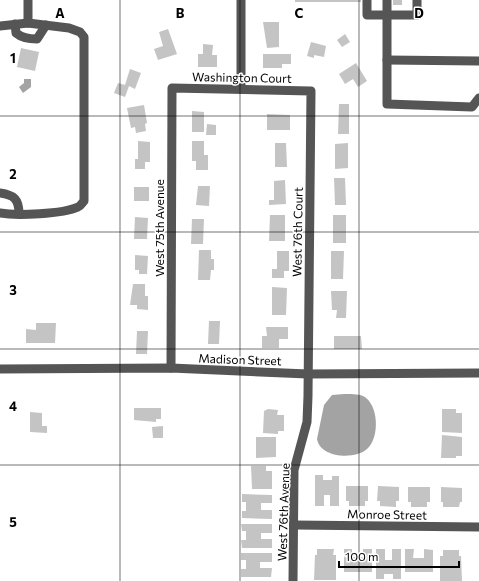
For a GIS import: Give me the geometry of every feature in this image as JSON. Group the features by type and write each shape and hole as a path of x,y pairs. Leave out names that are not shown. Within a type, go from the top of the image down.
{"street":[{"path":"28,0 28,23"},
{"path":"241,0 241,89"},
{"path":"367,0 367,15 417,15 417,0"},
{"path":"387,0 387,104 472,107 479,98"},
{"path":"0,26 28,23 46,25 69,28 80,32 84,36 84,201 80,207 67,211 10,215 0,213"},
{"path":"15,24 16,32 21,37 30,39 37,39 46,25"},
{"path":"387,60 479,61"},
{"name":"Washington Court","path":"172,88 311,91"},
{"name":"West 75th Avenue","path":"171,368 172,88"},
{"name":"West 76th Court","path":"308,374 311,91"},
{"path":"0,193 10,195 16,199 19,204 20,214"},
{"name":"Madison Street","path":"0,369 171,368 308,374 479,373"},
{"name":"West 76th Avenue","path":"293,581 294,470 307,422 308,374"},
{"name":"Monroe Street","path":"294,525 479,527"}],"shaded area":[{"path":"24,79 31,79 31,87 23,93 19,87 24,83"},
{"path":"332,395 361,395 368,400 375,413 376,421 374,437 367,449 362,453 347,456 324,450 317,439 324,405"}],"building":[{"path":"295,0 361,0 361,2 295,2"},
{"path":"393,0 402,0 402,5 393,5"},
{"path":"263,22 279,22 279,47 267,48"},
{"path":"168,29 177,54 158,60 154,49 163,46 159,32"},
{"path":"345,34 350,42 342,47 337,40"},
{"path":"311,42 326,46 324,57 314,55 314,58 307,56"},
{"path":"203,44 213,45 212,55 217,55 217,67 198,67 198,54 203,54"},
{"path":"21,48 39,52 35,71 17,67"},
{"path":"263,54 291,54 291,64 282,64 282,68 263,68"},
{"path":"356,63 367,81 358,87 353,79 345,84 339,74"},
{"path":"130,69 141,73 135,89 129,86 125,97 114,93 118,83 125,85"},
{"path":"339,104 349,104 349,134 338,134"},
{"path":"144,105 147,123 145,124 146,131 136,133 135,127 131,128 127,108"},
{"path":"192,111 204,112 204,132 192,132"},
{"path":"267,114 290,115 290,130 267,130"},
{"path":"207,124 216,125 216,135 206,135"},
{"path":"138,141 150,142 150,162 145,162 145,169 135,169 135,159 138,159"},
{"path":"192,141 204,141 204,155 208,155 208,170 196,170 196,161 192,161"},
{"path":"275,143 286,143 287,167 275,167"},
{"path":"348,143 348,168 335,169 335,144"},
{"path":"334,178 345,178 346,205 335,205"},
{"path":"285,180 286,204 269,205 269,200 274,200 274,181"},
{"path":"198,186 210,186 209,206 196,205"},
{"path":"134,187 149,187 149,201 134,201"},
{"path":"270,215 285,215 285,241 269,241"},
{"path":"333,215 346,215 346,243 333,243"},
{"path":"135,217 148,218 147,239 134,239"},
{"path":"192,219 204,219 203,244 191,244"},
{"path":"199,250 211,250 211,259 214,259 214,270 211,270 210,280 198,280"},
{"path":"277,251 289,251 289,271 284,271 284,278 272,278 272,269 277,269"},
{"path":"331,251 344,251 343,279 331,279"},
{"path":"135,255 148,256 147,274 139,274 139,270 135,270"},
{"path":"133,284 145,284 145,296 148,296 148,310 137,309 137,305 130,305"},
{"path":"272,287 287,288 286,315 272,315"},
{"path":"331,291 347,291 346,318 336,318 337,310 332,310"},
{"path":"209,321 220,321 219,344 208,344"},
{"path":"36,323 56,323 55,343 26,343 26,329 36,330"},
{"path":"266,327 288,327 288,339 279,339 279,348 262,348 262,336 267,336"},
{"path":"137,331 148,331 147,354 136,354"},
{"path":"334,336 361,336 362,349 334,349"},
{"path":"134,408 161,408 161,419 156,419 156,422 134,420"},
{"path":"268,409 278,410 277,415 284,415 284,431 278,431 278,434 263,433 264,411"},
{"path":"442,409 456,409 456,413 462,413 462,433 442,432"},
{"path":"30,412 42,413 42,426 47,426 47,433 30,432"},
{"path":"163,426 163,438 153,438 152,427"},
{"path":"442,435 462,437 462,456 456,456 456,458 441,458"},
{"path":"256,437 276,437 276,457 256,458"},
{"path":"251,466 266,466 266,471 272,471 272,489 252,489"},
{"path":"315,475 323,475 323,480 332,480 332,476 339,476 339,506 330,506 330,495 324,495 324,506 315,506"},
{"path":"346,486 368,486 368,501 365,501 365,506 349,506 349,501 346,501"},
{"path":"378,486 399,487 399,501 396,501 396,507 380,506 380,501 377,501"},
{"path":"408,487 430,487 430,502 427,502 427,507 411,507 411,502 408,502"},
{"path":"441,487 462,488 462,502 460,502 459,507 443,507 443,502 441,502"},
{"path":"242,494 272,495 272,503 261,503 261,510 272,510 272,519 242,518 242,511 246,511 246,502 242,502"},
{"path":"241,524 272,524 272,533 261,533 261,539 272,539 272,548 242,548 241,540 246,540 246,531 242,531"},
{"path":"317,549 334,549 333,555 336,555 336,580 314,580 315,555 317,555"},
{"path":"344,549 352,549 352,557 363,557 363,549 372,549 372,572 344,572"},
{"path":"376,549 385,549 385,560 392,560 392,549 401,549 401,579 393,579 393,574 384,574 384,579 376,579"},
{"path":"405,549 414,549 413,558 424,558 424,549 433,550 433,572 405,572"},
{"path":"443,550 459,550 459,556 461,556 462,581 440,581 440,556 443,556"},
{"path":"241,553 272,553 272,562 260,562 260,568 272,568 271,577 241,577 241,569 246,569 246,560 241,560"}]}
